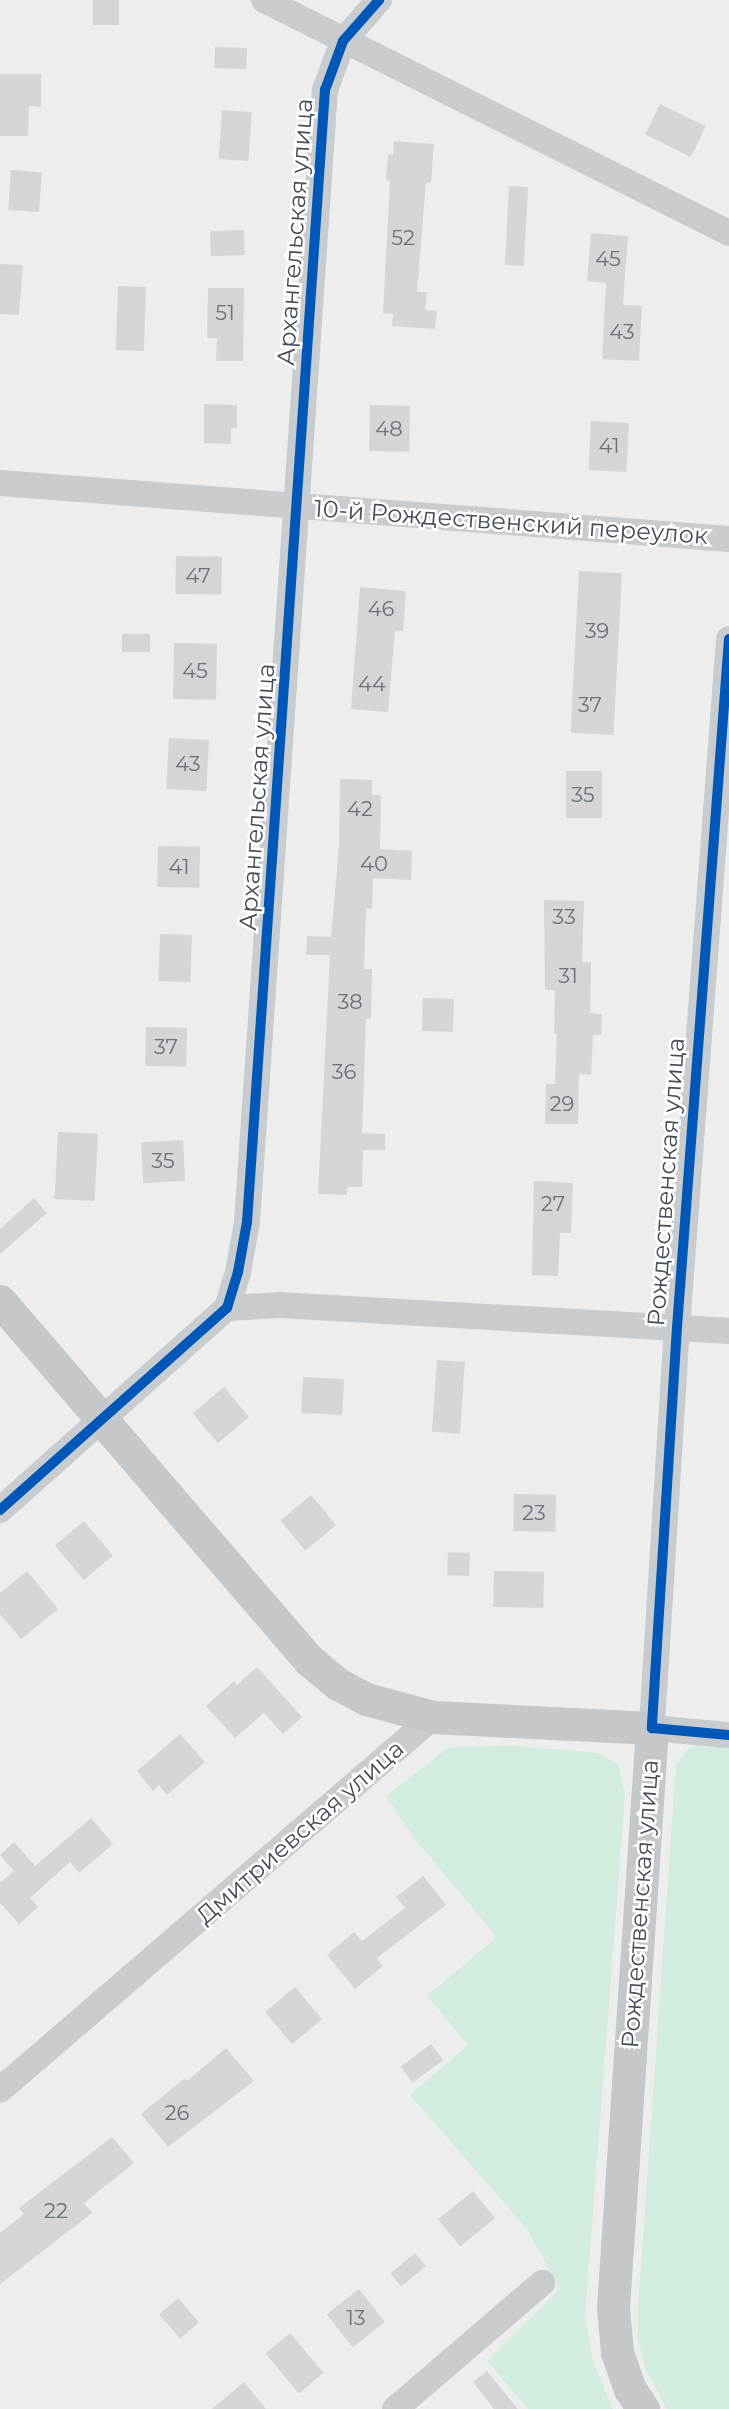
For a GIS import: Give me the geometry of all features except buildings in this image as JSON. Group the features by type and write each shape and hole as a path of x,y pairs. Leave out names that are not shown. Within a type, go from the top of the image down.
{"main road":[{"path":"0,1301 309,1660 338,1684 366,1699 433,1717 652,1728"},
{"name":"Рождественская улица","path":"643,2409 630,2389 617,2352 613,2307 652,1728"}],"street":[{"path":"264,0 729,233"},
{"name":"Архангельская улица","path":"0,1510 227,1308 239,1272 247,1222 299,506 325,90 343,41 379,0"},
{"name":"10-й Рождественский переулок","path":"0,483 729,539"},
{"name":"Рождественская улица","path":"652,1728 677,1327 717,935 729,639"},
{"path":"227,1308 280,1306 729,1331"},
{"name":"Дмитриевская улица","path":"0,2090 433,1717"},
{"path":"652,1728 729,1735"},
{"path":"395,2409 542,2283"}],"green space":[{"path":"706,1743 729,1747 729,2409 667,2409 644,2366 638,2338 638,2309 676,1765 689,1748"},
{"path":"518,1746 598,1753 618,1764 625,1795 585,2315 593,2361 613,2409 528,2409 487,2361 560,2289 526,2228 410,2095 468,2045 427,1996 497,1937 414,1838 386,1796 449,1747"}],"cycle path":[{"path":"0,1510 227,1308 238,1272 247,1222 325,90 343,41 379,0"},
{"path":"729,639 677,1327 652,1728 729,1735"}]}
